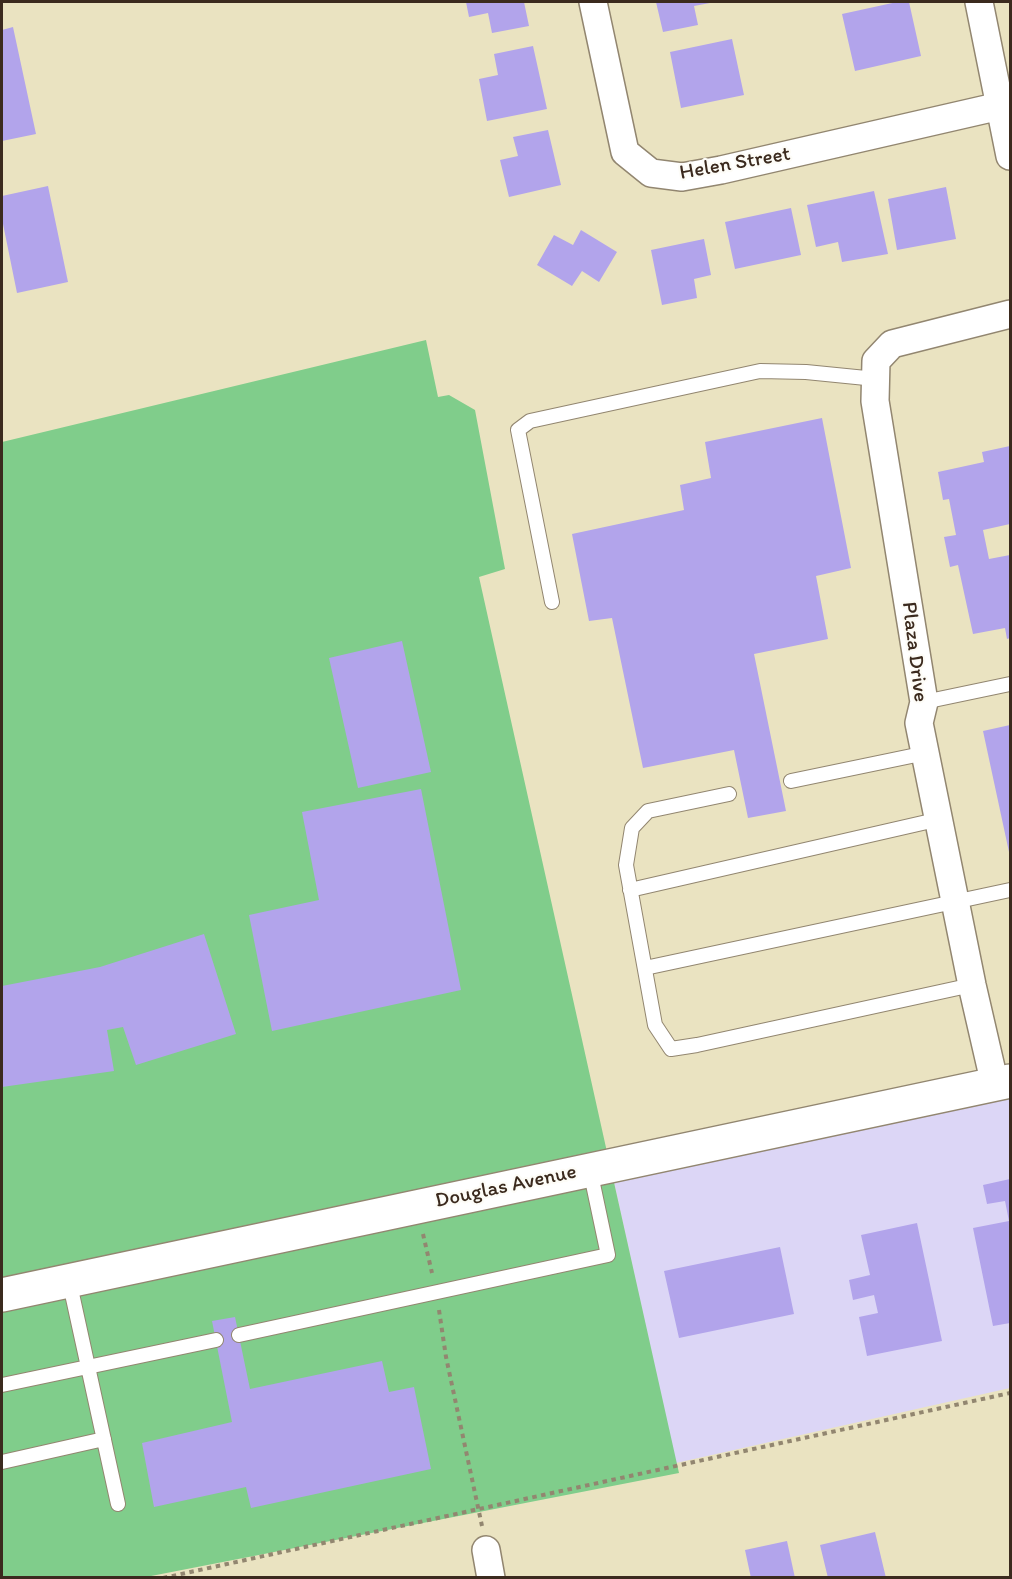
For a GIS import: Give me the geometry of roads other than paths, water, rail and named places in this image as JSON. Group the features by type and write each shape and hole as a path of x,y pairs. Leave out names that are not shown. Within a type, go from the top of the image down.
{"street":[{"name":"Helen Street","path":"593,2 625,152 651,173 682,177 721,170 1000,106"},
{"path":"979,2 1011,156"},
{"name":"Plaza Drive","path":"1003,1083 972,985 920,723 924,702 875,401 876,361 892,344 1011,314"},
{"name":"Douglas Avenue","path":"2,1295 1003,1083"},
{"path":"486,1551 491,1578"}],"lane":[{"path":"552,602 518,430 530,421 760,371 806,372 876,379"},
{"path":"924,702 1011,684"},
{"path":"791,780 926,753"},
{"path":"729,794 648,811 632,828 626,865 630,890 655,1025 671,1049 708,1043 972,985"},
{"path":"630,890 940,819"},
{"path":"645,968 1011,890"},
{"path":"239,1335 608,1255 590,1170"},
{"path":"69,1280 118,1504"},
{"path":"2,1385 216,1340"},
{"path":"2,1462 104,1439"}]}
